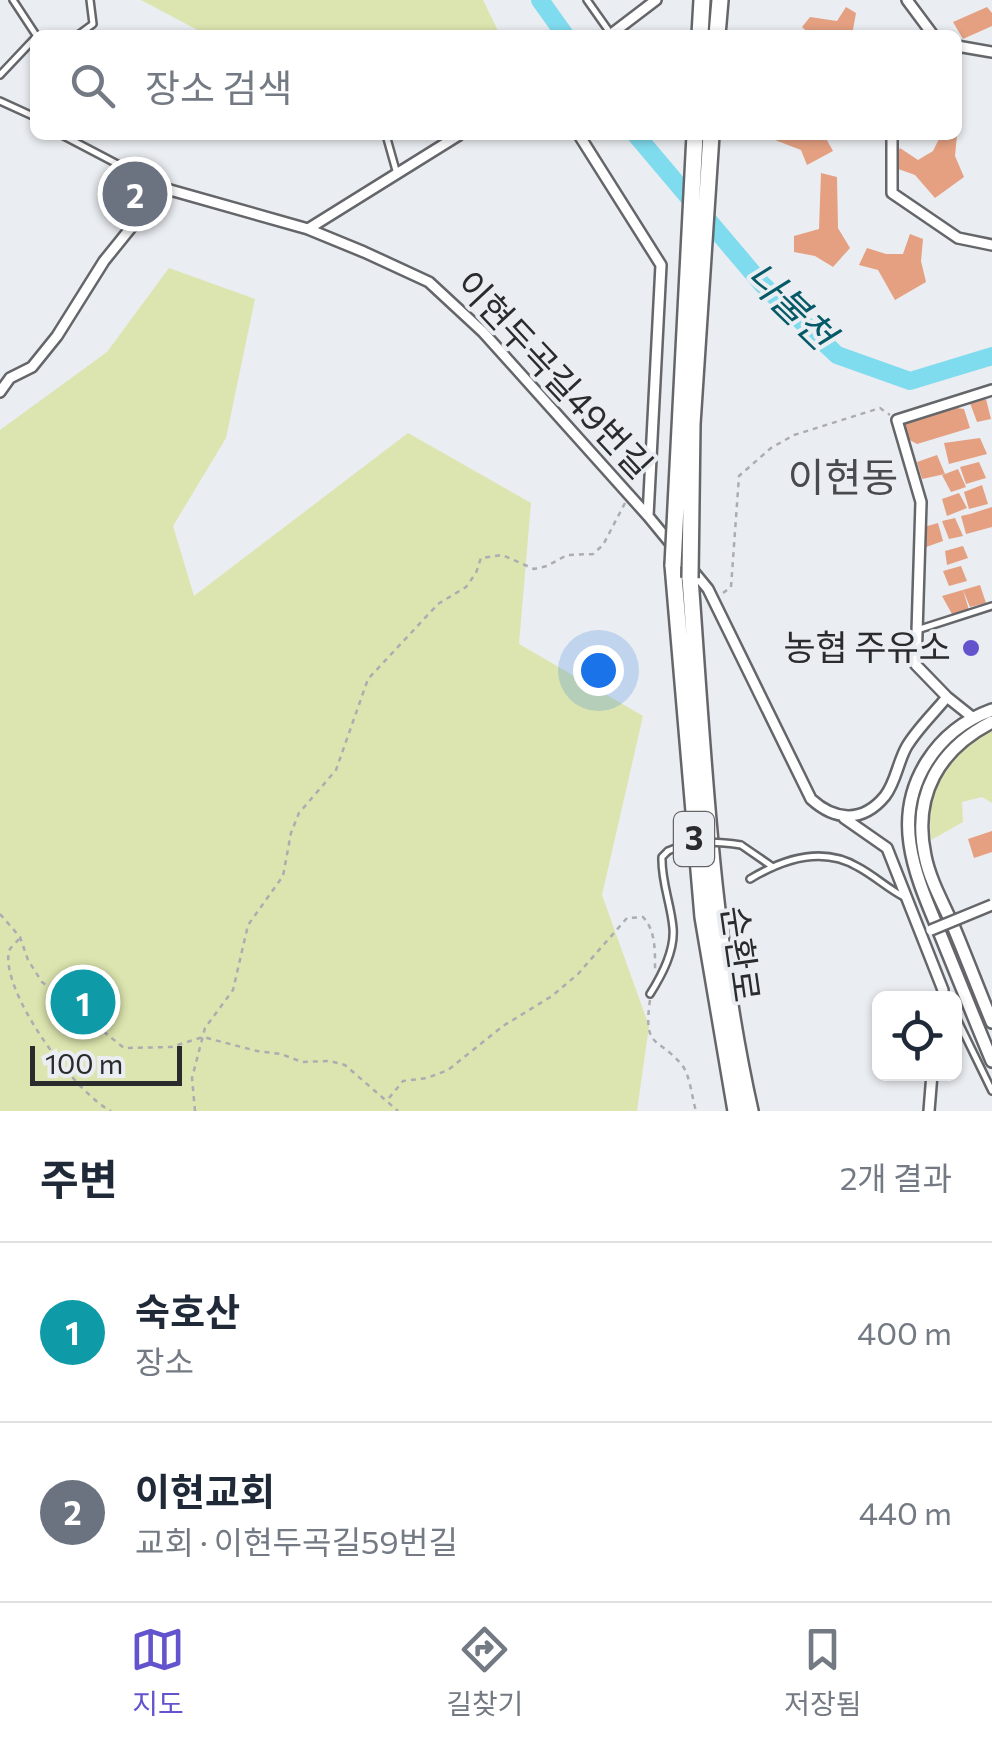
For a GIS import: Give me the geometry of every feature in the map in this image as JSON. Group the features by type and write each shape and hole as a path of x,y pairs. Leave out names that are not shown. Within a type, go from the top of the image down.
{"highway":[{"path":"718,30 720,0"},
{"path":"718,30 733,0"},
{"path":"700,30 701,3"},
{"name":"순환로","path":"694,140 673,565 701,898 736,1111"},
{"name":"순환로","path":"711,140 692,424 690,578 708,825 736,1045 750,1111"}],"street":[{"path":"634,0 638,13"},
{"path":"615,30 656,0"},
{"path":"908,0 928,30"},
{"path":"962,47 992,52"},
{"path":"308,229 451,140"},
{"path":"582,140 661,265 648,516"},
{"path":"892,140 892,193 958,238 992,245"},
{"path":"0,392 10,378 32,367 57,336 104,261 163,188"},
{"name":"이현두곡길49번길","path":"163,188 308,229 429,282 483,332 708,588 811,798 826,812 844,818 887,848 906,898 926,932 943,991"},
{"path":"972,717 916,665 921,502 897,420 992,390"},
{"path":"844,818 871,808 886,795 907,746 947,697"},
{"path":"992,710 972,717 930,754 910,810 909,839 923,889 992,1062"},
{"path":"992,722 950,748 935,771 921,827 925,859 992,1022"},
{"path":"926,932 992,905"},
{"path":"929,1111 931,1081"}],"lane":[{"path":"13,0 32,30"},
{"path":"85,30 93,24 90,0"},
{"path":"587,0 607,30"},
{"path":"0,75 30,42"},
{"path":"0,101 30,115"},
{"path":"72,140 163,188"},
{"path":"387,140 396,174"},
{"path":"917,630 992,606"},
{"path":"650,994 672,948 674,929 662,857 680,845 716,841 741,845 773,867"},
{"path":"750,879 806,857 839,857 906,898"},
{"path":"962,1029 992,1091"}],"path":[{"path":"714,600 731,586 739,476 794,435 880,408 897,420"},
{"path":"195,1111 192,1078 205,1028 233,990 248,926 283,876 291,832 299,813 336,770 372,670 438,604 466,586 481,558 502,555 534,569 567,554 593,554 603,546 622,505 632,498"},
{"path":"0,914 20,937 42,982 124,1048 171,1047 203,1037 302,1062 330,1061 345,1065 398,1111"},
{"path":"386,1100 403,1081 448,1070 503,1026 552,996 578,974 627,918 644,917 649,924 654,939 655,986"},
{"path":"20,937 9,952 8,970 26,1016 64,1071 84,1092 111,1111"},
{"path":"650,994 648,1026 656,1045 684,1067 696,1111"}],"green space":[{"path":"141,0 483,0 498,30 198,30"},
{"path":"169,268 255,299 226,438 173,526 194,596 408,433 531,503 519,644 643,716 602,895 649,1026 637,1111 0,1111 0,430 107,352"},
{"path":"992,725 992,803 982,797 962,802 963,822 931,840 936,786 952,761"}],"building":[{"path":"846,7 856,13 853,30 802,27 810,17 837,21"},
{"path":"987,7 992,13 992,26 963,39 962,30 953,22"},
{"path":"775,140 827,140 833,151 807,165 801,150"},
{"path":"938,140 957,140 955,156 964,177 935,198 915,175 890,166 900,148 918,160 933,151"},
{"path":"821,173 837,177 838,228 850,248 833,267 815,256 794,252 794,236 819,229"},
{"path":"129,177 154,191 144,208 117,197"},
{"path":"910,234 923,239 921,261 926,282 895,300 878,270 859,265 867,248 903,254"},
{"path":"986,399 991,419 977,422 970,403"},
{"path":"949,407 964,409 970,428 917,444 906,438 901,421"},
{"path":"980,438 987,454 949,464 944,443"},
{"path":"937,455 945,474 922,479 917,462"},
{"path":"979,462 986,478 966,484 960,467"},
{"path":"958,469 966,487 951,492 942,475"},
{"path":"982,485 988,504 969,509 964,492"},
{"path":"959,493 967,508 947,516 942,499"},
{"path":"992,507 992,527 966,534 961,516"},
{"path":"955,518 963,536 949,539 942,521"},
{"path":"938,523 943,541 926,547 924,527"},
{"path":"963,546 968,558 947,565 945,551"},
{"path":"961,566 967,581 949,586 943,571"},
{"path":"980,585 986,603 970,607 963,590 969,610 952,614 942,596"},
{"path":"992,831 992,852 974,858 968,839"}],"waterway":[{"name":"나불천","path":"540,0 561,30"},
{"name":"나불천","path":"640,140 762,284 837,355 910,381 992,356"}],"place":[{"name":"이현교회","path":"135,194"},
{"name":"농협 주유소","path":"971,648"},
{"name":"숙호산","path":"83,1002"}],"district":[{"name":"이현동","path":"843,478"}]}
